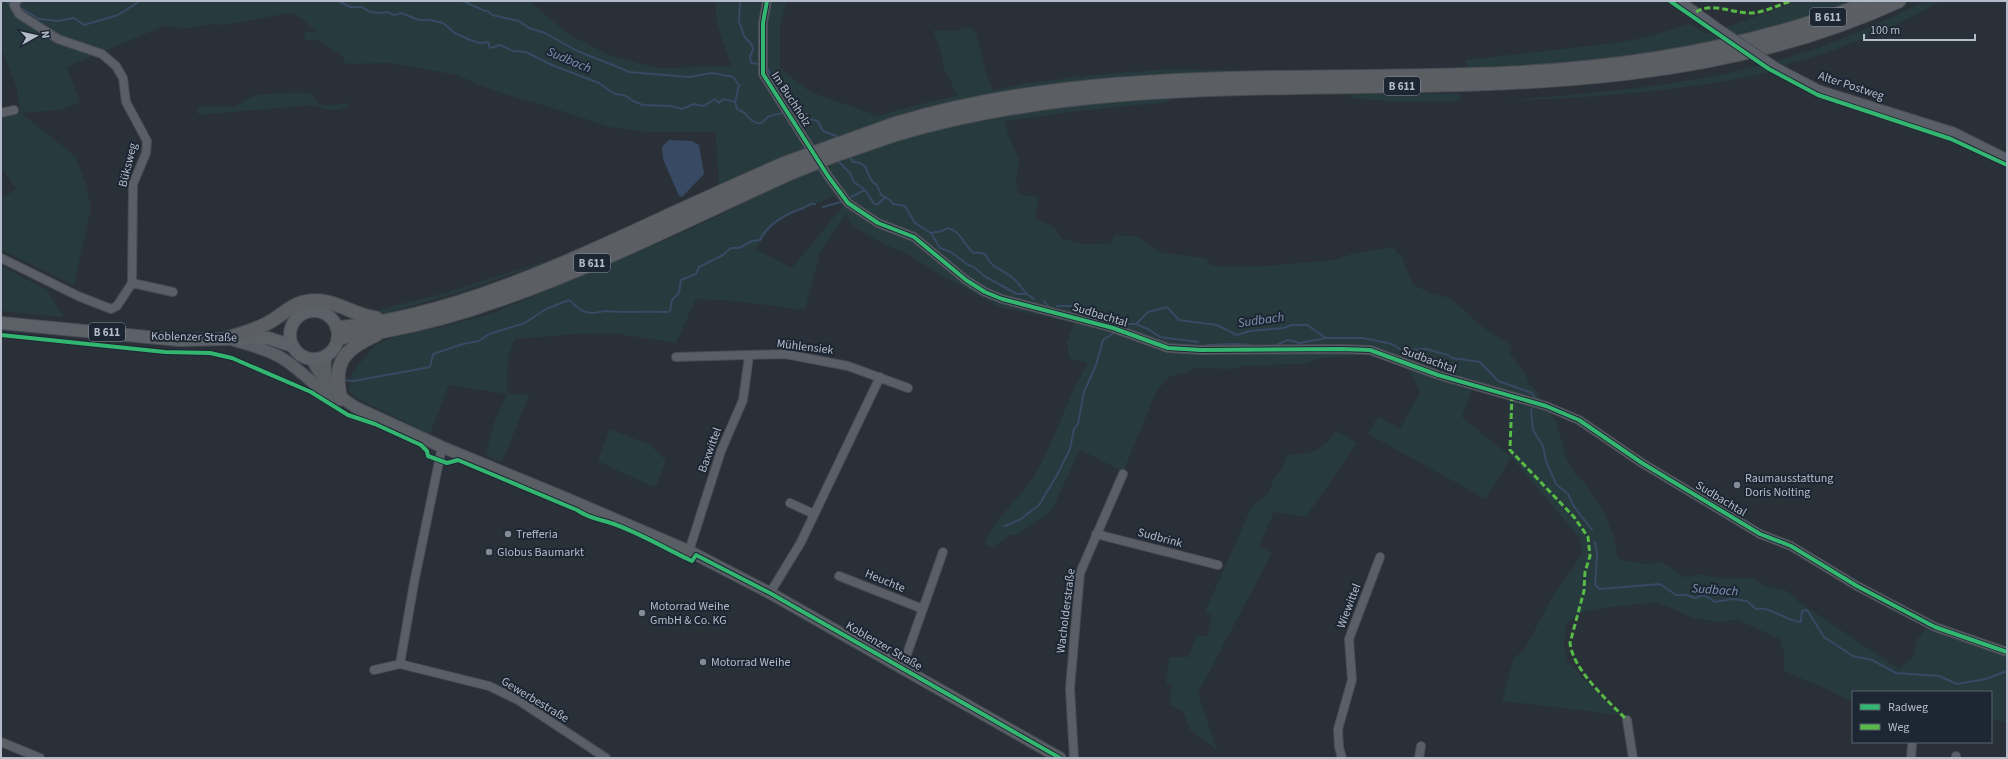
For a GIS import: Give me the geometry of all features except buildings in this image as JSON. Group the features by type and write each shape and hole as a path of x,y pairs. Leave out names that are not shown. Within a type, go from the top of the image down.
{"highway":[{"name":"B 611","path":"338,333 460,301 550,268 790,167 962,106 1005,98 1129,82 1198,79 1512,73 1637,62 1716,48 1834,16 1872,1"},
{"name":"B 611","path":"895,129 1008,108 1130,93 1201,89 1513,84 1638,73 1722,58 1790,41 1842,25 1899,1"},
{"name":"B 611","path":"338,333 346,336 383,332 447,316 496,301 554,279 790,167"},
{"name":"B 611","path":"227,338 263,325 286,309 309,301 335,304 363,317 398,317"},
{"name":"B 611","path":"343,399 337,382 338,370 343,358 351,349 383,332"}],"main road":[{"name":"Koblenzer Straße","path":"268,338 292,326 300,316 312,311 325,313 330,317 338,333"},
{"name":"Koblenzer Straße","path":"1,323 180,340 268,338 293,346 301,354 312,359 318,372 343,399 442,446 568,498 689,552 770,593 1060,758"},
{"path":"292,326 290,332 293,346"},
{"path":"312,359 326,356 332,351 338,333"},
{"path":"227,338 281,357 326,393 343,399"},
{"path":"326,356 325,365 327,382"}],"street":[{"name":"Büksweg","path":"17,1 14,5 19,14 58,39 102,54 116,66 123,78 126,102 147,141 146,154 133,184 132,283"},
{"name":"Im Buchholz","path":"767,1 763,23 763,74 828,176"},
{"name":"Alter Postweg","path":"1680,1 1777,68 1819,90 1953,132 2007,159"},
{"path":"1,113 14,110"},
{"name":"Sudbachtal","path":"828,176 848,203 878,223 914,237 966,280 984,292 1002,299 1113,328 1168,348 1201,350 1370,350 1438,374 1512,395 1564,413 1579,420 1642,463 1760,534 1791,546 1857,586 1935,626 2007,652"},
{"path":"1,258 78,296 111,309 117,306 132,283 173,292"},
{"name":"Mühlensiek","path":"676,358 785,354 848,366 908,388"},
{"name":"Baxwittel","path":"689,552 721,451 743,400 749,356"},
{"path":"770,593 801,542 880,377"},
{"path":"400,664 414,583 442,446"},
{"name":"Wacholderstraße","path":"1074,758 1070,688 1080,573 1122,474"},
{"path":"790,503 814,514"},
{"name":"Sudbrink","path":"1096,534 1218,566"},
{"path":"902,668 943,552"},
{"name":"Wiewittel","path":"1342,758 1339,747 1338,729 1352,680 1349,639 1380,557"},
{"name":"Heuchte","path":"840,576 923,609"},
{"name":"Gewerbestraße","path":"374,670 400,664 489,686 518,700 606,758"},
{"path":"1627,720 1633,758"},
{"path":"1,742 40,758"},
{"path":"1420,758 1421,746"},
{"path":"1911,758 1912,746"}],"green space":[{"path":"1,1 527,1 533,4 567,33 608,55 657,68 732,66 718,26 715,1 787,1 780,24 780,68 810,92 878,116 916,105 957,96 947,73 944,70 942,56 933,30 954,31 968,27 973,29 976,33 986,73 993,90 1071,77 1168,69 1271,71 1271,73 1122,80 1047,86 953,101 892,117 900,138 1008,114 1070,106 1171,98 1169,102 1080,111 1005,121 1008,134 1019,159 1016,182 1019,194 1039,197 1035,218 1054,227 1061,238 1085,244 1112,243 1114,235 1136,236 1163,253 1206,258 1211,265 1232,267 1335,260 1351,254 1394,247 1397,254 1401,253 1409,276 1414,285 1430,293 1450,298 1484,328 1511,345 1510,353 1525,374 1530,385 1538,393 1542,403 1556,421 1567,460 1575,474 1584,482 1604,513 1614,537 1617,555 1621,560 1648,564 1659,562 1671,567 1683,577 1702,574 1722,579 1751,578 1766,586 1787,591 1799,602 1899,669 1912,658 1917,640 1926,628 2007,656 2007,722 1992,719 1992,691 1852,691 1852,702 1831,691 1784,671 1784,654 1780,639 1738,620 1716,622 1694,618 1657,602 1596,609 1583,612 1567,623 1564,643 1567,662 1620,715 1502,701 1514,657 1523,652 1554,594 1575,565 1582,552 1580,538 1511,457 1486,499 1368,434 1378,416 1400,429 1420,392 1407,366 1369,352 1364,355 1321,358 1304,364 1243,366 1232,369 1194,368 1187,372 1169,377 1156,392 1123,472 1080,449 1052,510 1016,535 1010,535 993,547 985,544 993,527 1025,489 1039,467 1054,437 1080,377 1088,363 1069,358 1067,343 1074,323 1003,309 941,275 909,255 886,245 857,229 849,221 847,213 820,253 805,310 734,301 696,299 676,343 611,333 515,339 508,357 507,394 449,385 430,434 362,401 349,392 352,373 374,346 394,337 447,326 496,312 691,229 795,178 817,170 808,147 719,185 716,137 714,132 648,132 610,127 544,105 500,93 456,75 392,63 346,64 342,56 318,40 305,40 304,32 316,32 304,20 291,13 223,25 212,24 182,29 166,25 67,67 80,102 59,110 21,113 75,156 86,185 91,208 74,285 1,250 1,199 16,189 1,167 1,117 20,112 16,86 1,48","holes":["834,196 843,206 792,268 756,249 775,221","1473,386 1508,399 1510,456 1462,417"]},
{"path":"1785,1 1850,1 1806,16 1760,29 1668,49 1621,56 1527,65 1468,67 1465,60 1615,43 1643,38 1689,24 1706,34 1788,5"},
{"path":"1925,1 1941,1 1912,17 1866,37 1767,73 1701,85 1634,93 1499,101 1637,88 1705,78 1739,71 1793,56 1831,43 1888,19"},
{"path":"309,93 313,95 318,103 324,106 350,103 346,107 337,110 312,105 199,115 196,107 233,107 255,95"},
{"path":"1350,94 1458,94 1461,96 1457,101 1399,102 1351,98"},
{"path":"549,261 461,292 376,316 370,313 450,292 516,270"},
{"path":"1,266 46,289 64,317 1,311"},
{"path":"507,394 529,395 502,462 485,456 494,423"},
{"path":"610,429 650,445 666,461 657,484 653,487 598,461"},
{"path":"1337,431 1357,443 1306,517 1274,512 1259,546 1272,553 1198,693 1217,750 1190,730 1183,711 1170,705 1172,685 1166,684 1169,657 1189,657 1196,636 1208,636 1212,615 1205,612 1252,506 1269,493 1273,479 1282,470 1287,455 1304,454 1316,450 1325,444"}],"water":[{"path":"669,140 692,141 699,145 704,174 682,197 679,196 663,159 662,147"}],"waterway":[{"name":"Sudbach","path":"6,1 11,5"},
{"name":"Sudbach","path":"19,7 39,19 58,21 74,18 84,25 118,15 140,1"},
{"name":"Sudbach","path":"338,1 350,7 361,7 371,12 388,12 394,15 401,13 419,20 430,20 443,23 455,33 470,40 480,43 488,42 490,48 500,45 513,51 526,52 552,65 599,83 613,93 626,96 643,105 671,106 682,109 694,104 704,106 715,99 719,103 723,99 735,102 737,109 757,123 763,122 769,116 783,113"},
{"path":"463,1 488,11 492,15 519,21 529,28 545,33 577,51 629,72 689,77 712,73 733,77 739,85 735,102"},
{"path":"740,1 739,21 744,36 752,45 753,50 750,56 751,63 759,64"},
{"path":"766,66 789,108"},
{"name":"Sudbach","path":"789,109 794,112 807,114 809,119 818,121 823,131 836,136 838,139"},
{"name":"Sudbach","path":"849,156 853,162 859,163 866,168 870,179 877,185 881,195 890,200 893,204 905,206 915,223 931,233 940,248 951,252 968,265 974,267 984,276 1017,294 1026,294"},
{"name":"Sudbach","path":"839,162 850,173 854,182 865,190 874,204 878,204 886,197"},
{"path":"851,197 865,190"},
{"path":"823,207 841,202"},
{"path":"670,311 672,300 679,293 681,280 696,274 699,267 723,255 731,248 739,248 752,241 760,240 763,234 784,216 810,204 815,204"},
{"name":"Sudbach","path":"931,233 948,228 956,232 974,253 984,254 993,265 1012,277 1028,295 1034,299"},
{"path":"344,380 354,381 430,367 433,354 463,344 479,341 489,334 525,323 546,309 569,300 581,310 589,313 607,311 668,312"},
{"name":"Sudbach","path":"1044,301 1048,306"},
{"name":"Sudbach","path":"1057,306 1082,306 1117,320"},
{"name":"Sudbach","path":"1136,324 1148,312 1167,307 1179,320 1217,325 1237,335 1250,331 1284,328 1291,325 1307,325 1326,338 1363,338 1392,344 1400,349"},
{"name":"Sudbach","path":"1125,324 1136,324 1148,329 1160,337 1198,342"},
{"path":"1005,526 1021,519 1039,505 1057,475 1070,449 1074,429 1078,424 1084,392 1096,365 1103,340 1114,333"},
{"name":"Sudbach","path":"1274,346 1288,340 1300,343 1326,338"},
{"name":"Sudbach","path":"1207,345 1236,344 1253,346"},
{"name":"Sudbach","path":"1408,350 1426,349 1448,355 1452,358 1480,362 1498,381 1532,393 1536,399"},
{"name":"Sudbach","path":"1531,409 1533,430 1543,446 1546,461 1556,484 1568,494 1573,505 1592,530"},
{"name":"Sudbach","path":"1595,542 1597,556 1595,585 1600,589 1660,584 1676,595 1686,595 1695,598 1704,595 1715,602 1733,599 1747,601 1756,609 1767,609 1801,622 1802,611 1807,610 1824,637 1853,656 1872,660 1896,673 1939,676 1957,684 1986,679 2007,671"}],"marked path":[{"path":"1696,12 1702,9 1715,8 1743,13 1755,13 1791,1"},
{"path":"1512,395 1510,450 1574,517 1588,537 1590,556 1585,572 1584,591 1570,643 1573,653 1584,674 1592,684 1627,720"}],"cycle path":[{"path":"767,1 763,23 763,74 828,176 848,203 878,223 914,237 966,280 985,292 1002,299 1113,328 1168,348 1201,350 1370,350 1438,375 1546,406 1579,420 1642,463 1760,534 1791,546 1857,586 1935,627 2007,652"},
{"path":"1670,1 1769,69 1818,95 1951,139 2007,165"},
{"path":"1,335 165,352 210,353 232,358 311,392 348,415 375,424 421,445 427,451 428,456 447,463 458,460 586,515 624,528 692,561 696,555 770,593 1060,758"}],"place":[{"name":"Raumausstattung Doris Nolting","path":"1737,485"},
{"name":"Trefferia","path":"508,534"},
{"name":"Globus Baumarkt","path":"489,552"},
{"name":"Motorrad Weihe GmbH & Co. KG","path":"642,613"},
{"name":"Motorrad Weihe","path":"703,662"}]}
